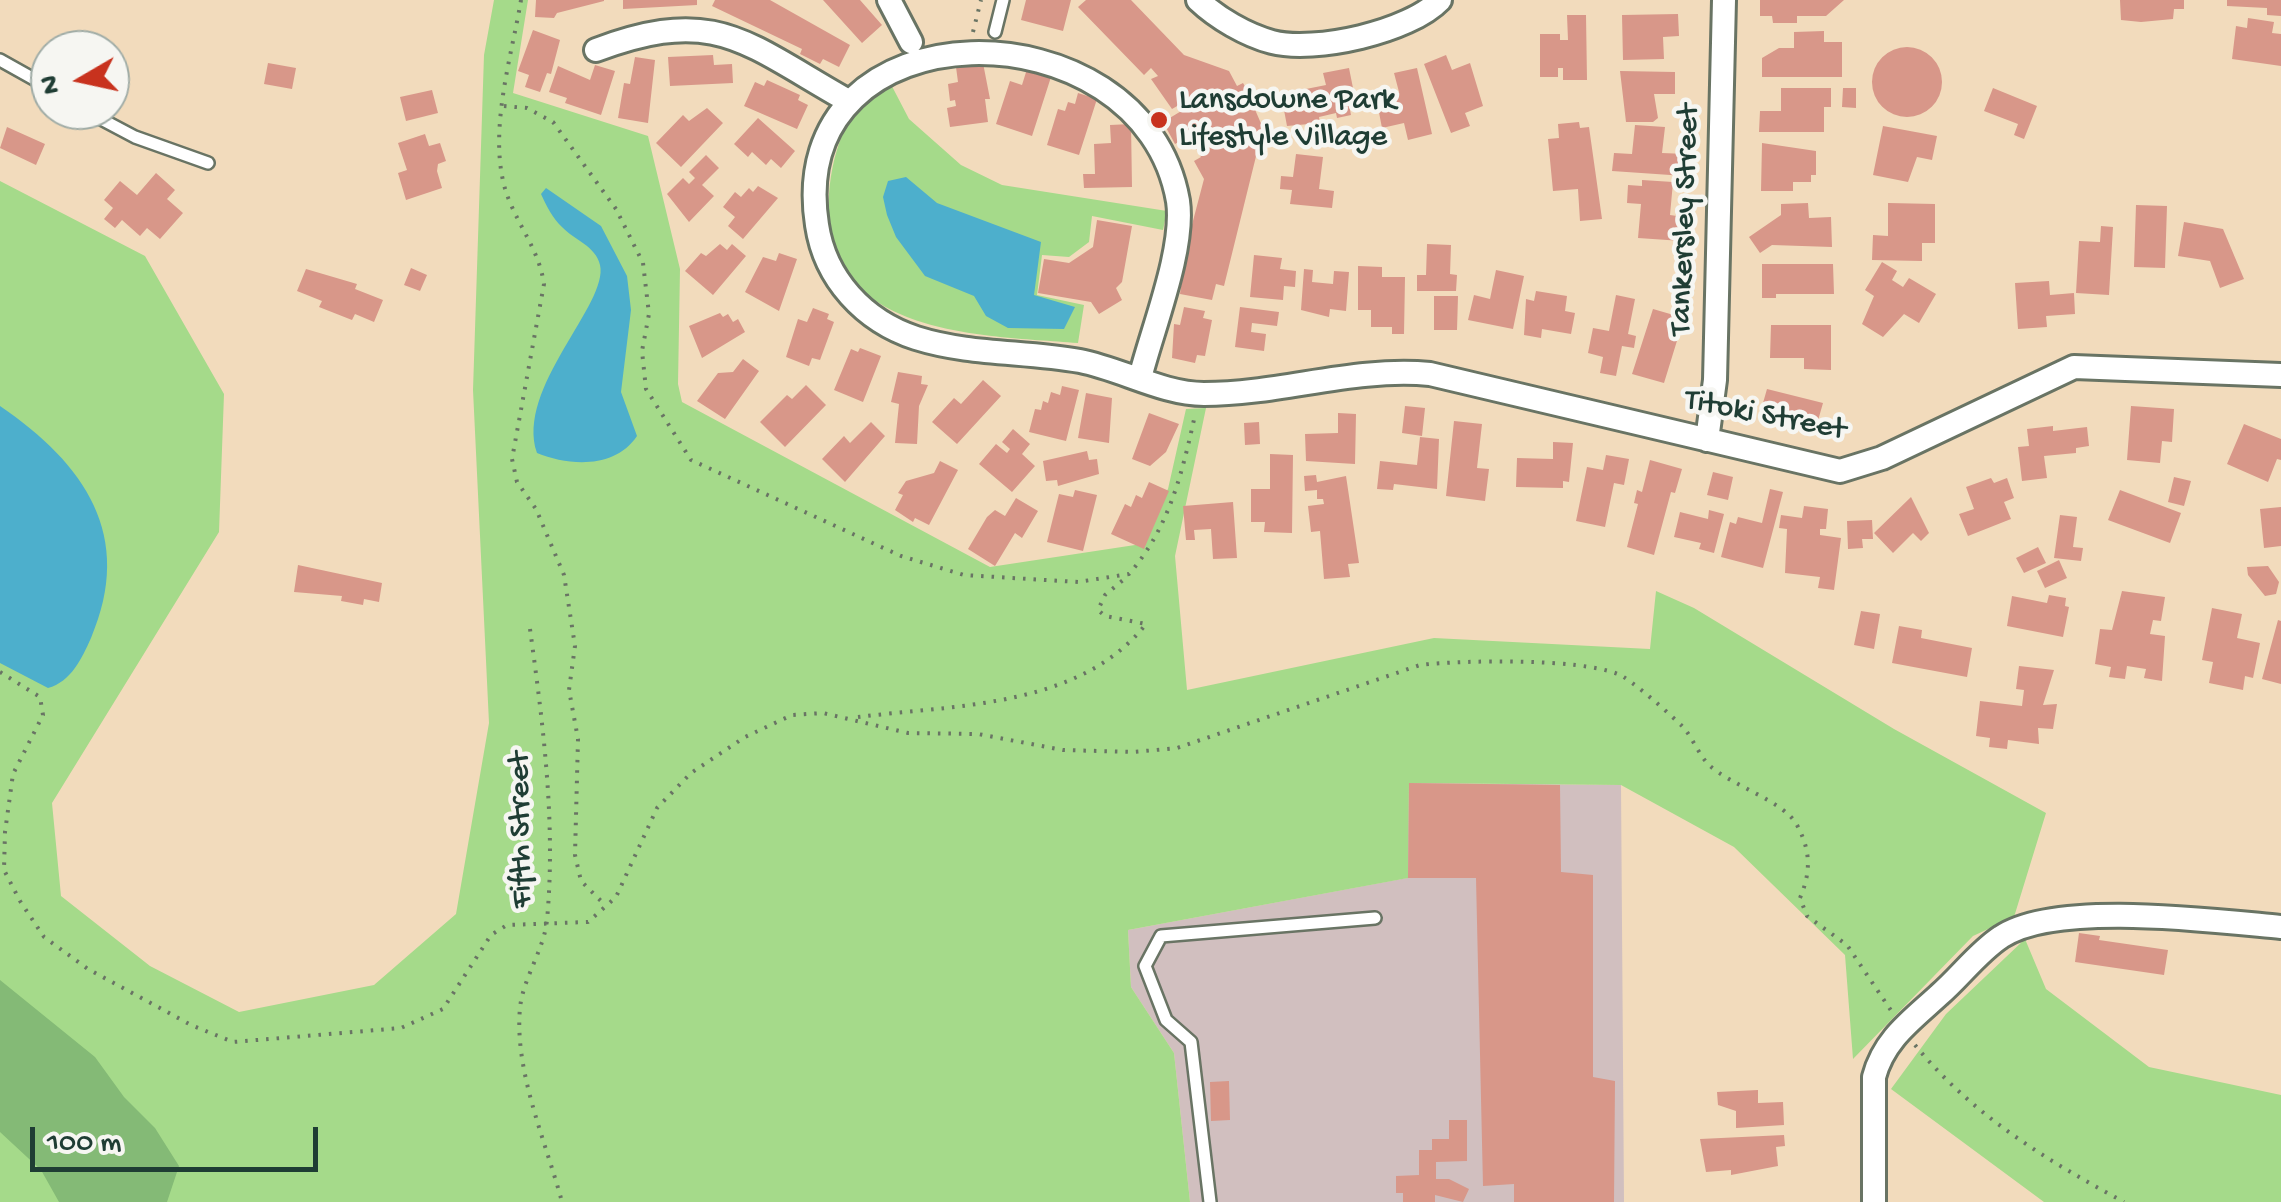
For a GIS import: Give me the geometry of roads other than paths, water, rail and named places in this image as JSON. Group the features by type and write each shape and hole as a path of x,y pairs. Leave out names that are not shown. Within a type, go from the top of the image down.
{"street":[{"path":"888,0 910,42"},
{"path":"1198,0 1212,13 1274,42 1350,37 1406,25 1440,0"},
{"name":"Tankersley Street","path":"1707,440 1715,380 1724,0"},
{"path":"596,50 660,29 714,30 749,43 843,98"},
{"path":"984,32 1040,42 1082,60 1111,82 1156,136 1170,167 1179,206 1172,256 1140,378 1082,362 972,351 914,337 878,320 840,288 820,246 813,192 824,131 843,98 874,65 910,42 984,32"},
{"name":"Titoki Street","path":"1140,378 1210,394 1403,372 1487,387 1840,471 1882,458 2074,367 2281,375"},
{"path":"1874,1202 1874,1077 1888,1042 2000,937 2024,925 2133,915 2281,927"}],"lane":[{"path":"984,32 1003,0"},
{"path":"0,60 30,77"},
{"path":"122,130 208,163"},
{"path":"1210,1202 1190,1042 1166,1020 1145,966 1153,944 1161,936 1375,918"}],"water":[{"path":"906,177 937,203 1041,242 1034,295 1075,307 1064,329 1008,328 986,316 974,296 925,276 896,237 883,197 888,181"},
{"path":"546,188 601,226 627,276 631,310 621,392 637,436 617,454 591,462 537,453 534,428 539,402 591,302 599,282 600,265 594,253 553,216 541,194"},
{"path":"0,406 56,452 78,478 104,535 107,567 103,601 91,638 69,675 48,688 0,663"}],"place":[{"name":"Lansdowne Park Lifestyle Village","path":"1159,120"}]}
